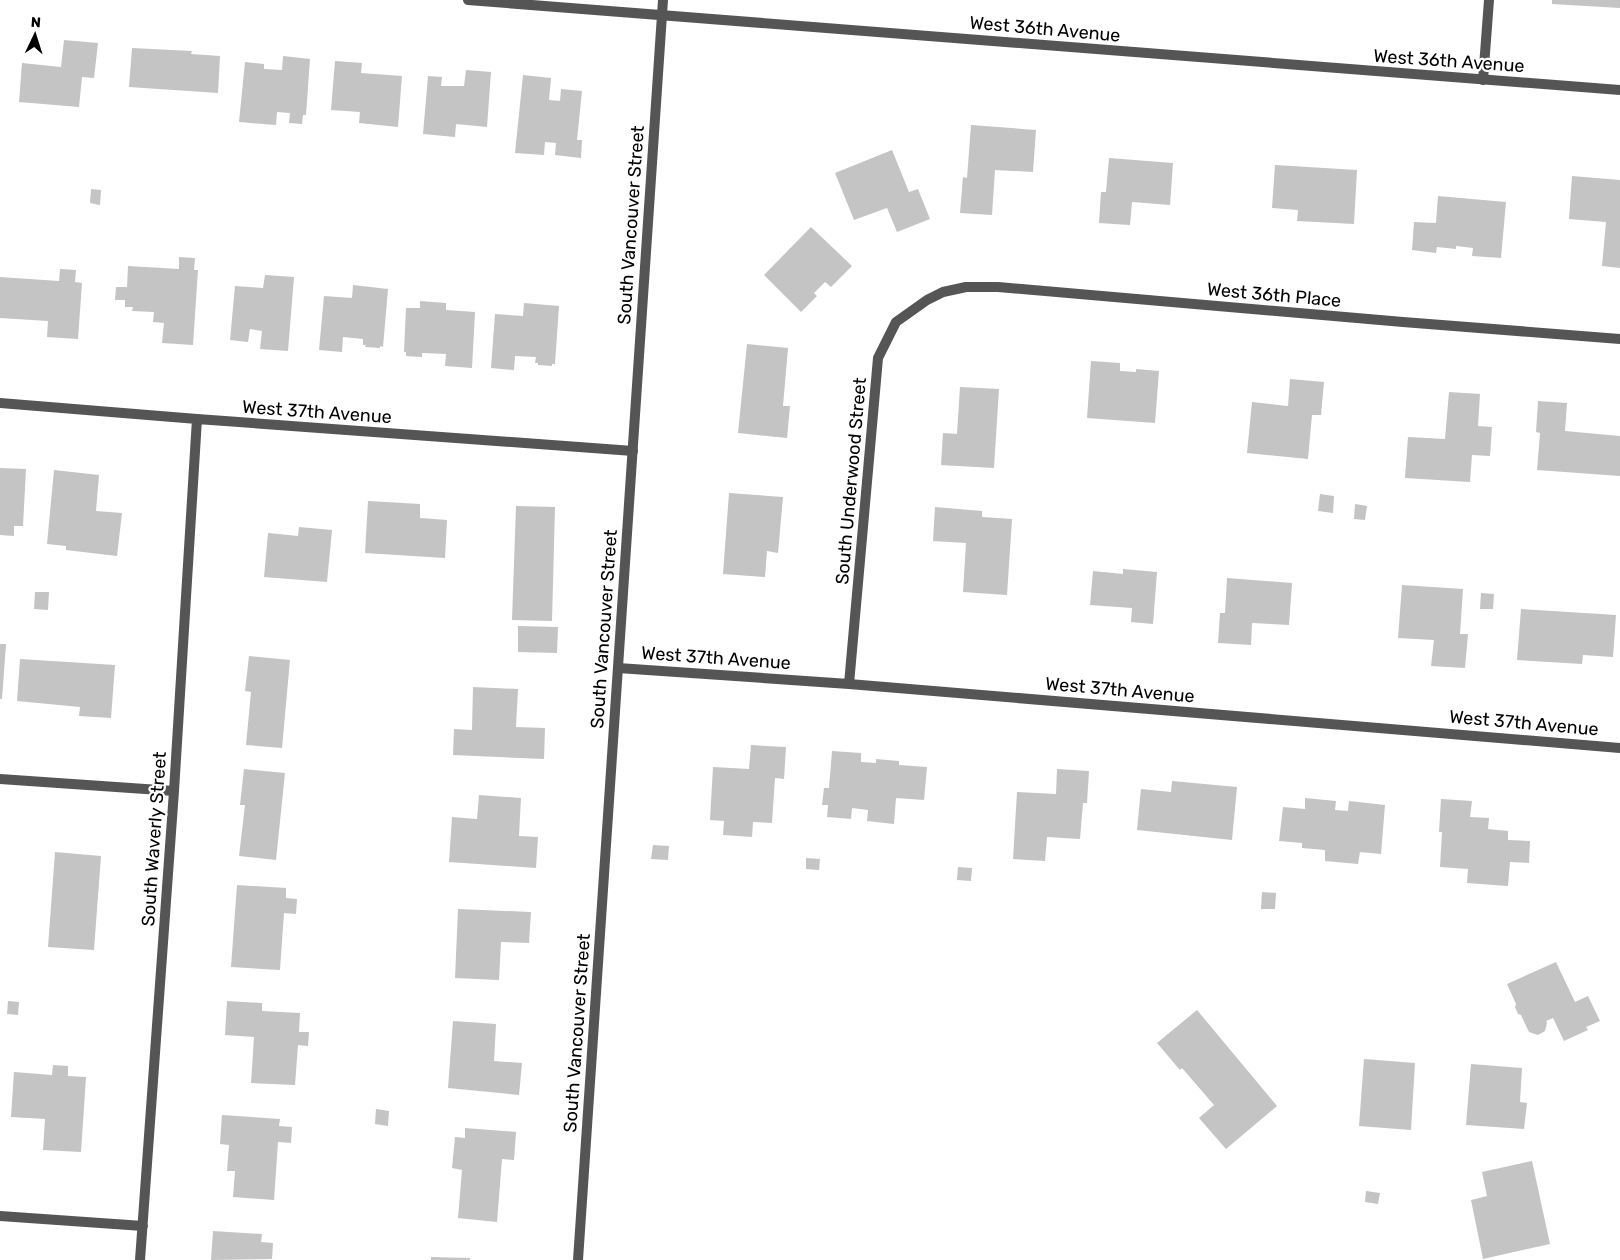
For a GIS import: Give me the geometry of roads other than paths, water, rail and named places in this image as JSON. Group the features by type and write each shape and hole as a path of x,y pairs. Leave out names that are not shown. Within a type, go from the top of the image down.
{"street":[{"name":"West 36th Avenue","path":"468,0 1620,90"},
{"name":"South Vancouver Street","path":"578,1260 663,0"},
{"path":"1484,80 1489,0"},
{"name":"West 36th Place","path":"927,300 943,292 966,287 998,287 1620,339"},
{"name":"South Underwood Street","path":"849,684 878,358 896,322 927,300"},
{"name":"West 37th Avenue","path":"0,403 633,451"},
{"name":"South Waverly Street","path":"140,1260 174,791 197,419"},
{"name":"West 37th Avenue","path":"618,668 849,684 1620,748"},
{"path":"0,779 174,791"},
{"path":"0,1216 142,1226"}]}
